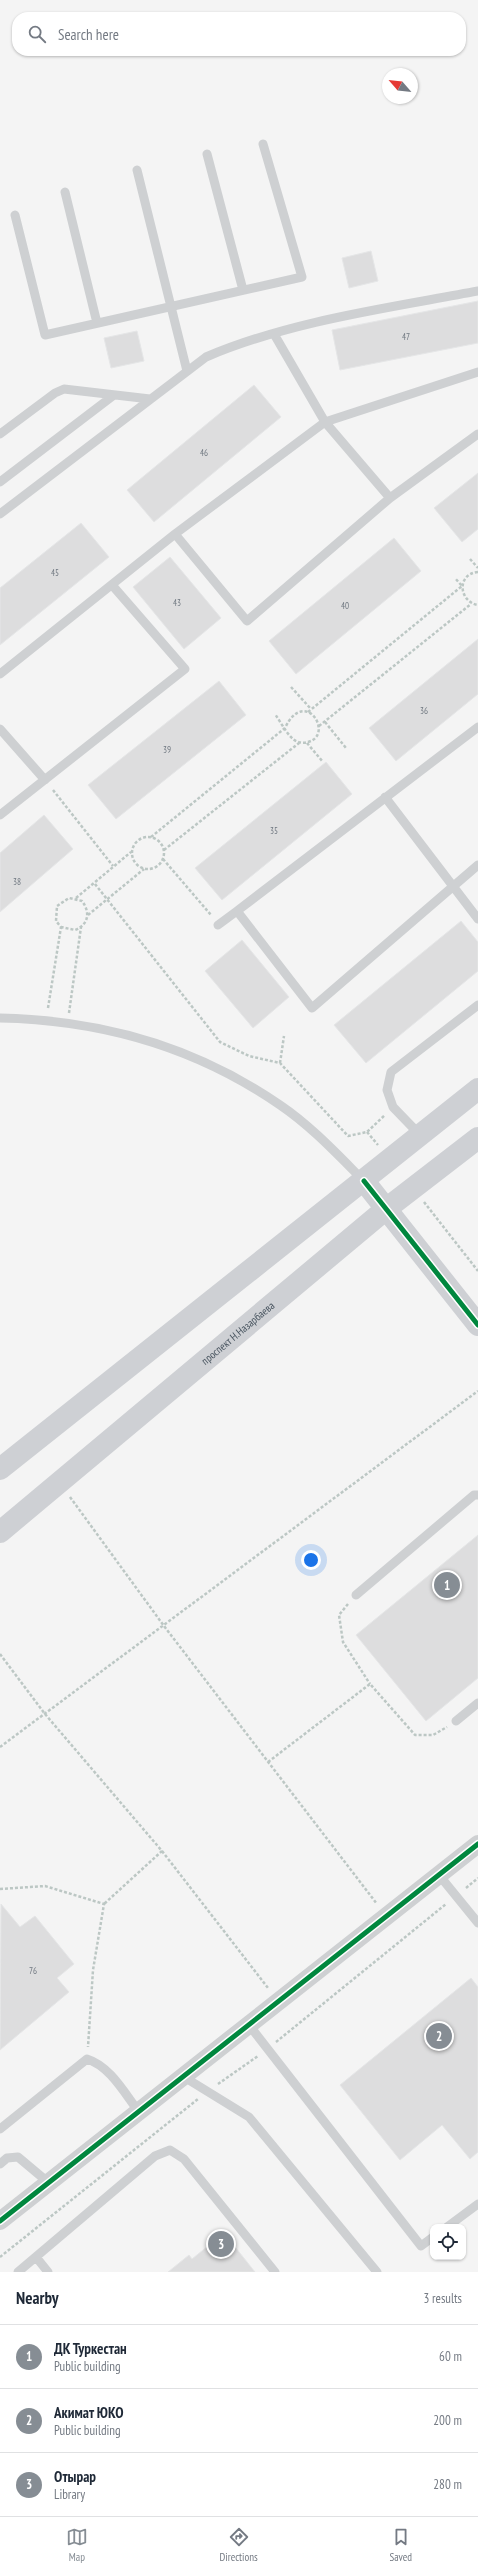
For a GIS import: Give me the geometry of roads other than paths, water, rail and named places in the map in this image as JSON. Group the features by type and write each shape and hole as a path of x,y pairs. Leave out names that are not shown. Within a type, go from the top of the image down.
{"main road":[{"path":"0,1469 421,1136 478,1089"},
{"name":"проспект Н.Назарбаева","path":"0,1532 386,1209 414,1189 478,1138"},
{"path":"364,1181 478,1325"}],"street":[{"path":"0,2221 478,1844"}],"lane":[{"path":"15,215 45,335 302,277 263,144"},
{"path":"207,154 243,290"},
{"path":"137,170 187,371"},
{"path":"65,192 97,323"},
{"path":"0,514 206,357 238,343 274,334 345,317 478,291"},
{"path":"274,334 325,422 390,498"},
{"path":"0,674 176,534 325,422 478,372"},
{"path":"0,434 59,391 150,399"},
{"path":"0,482 114,395"},
{"path":"176,534 247,622 390,498 478,434"},
{"path":"0,815 185,669 112,585"},
{"path":"218,924 478,727"},
{"path":"0,729 45,780"},
{"path":"385,797 478,919"},
{"path":"237,911 312,1008 478,865"},
{"path":"421,1136 394,1108 386,1090 391,1072 478,1005"},
{"path":"0,1018 46,1019 141,1037 224,1071 281,1105 324,1142 364,1181"},
{"path":"356,1595 474,1495 478,1495"},
{"path":"456,1721 478,1704"},
{"path":"439,1875 478,1923"},
{"path":"250,2025 422,2246 430,2239"},
{"path":"0,2129 87,2059 97,2062 106,2071 139,2112"},
{"path":"184,2076 249,2118 377,2272"},
{"path":"18,2272 155,2156 170,2150 184,2159 275,2272"},
{"path":"0,2164 7,2158 18,2157 49,2183"},
{"path":"451,2224 478,2204"},
{"path":"36,2257 48,2272"}],"place":[{"name":"ДК Туркестан","path":"447,1585"},
{"name":"Акимат ЮКО","path":"439,2036"},
{"name":"Отырар","path":"221,2244"}]}
